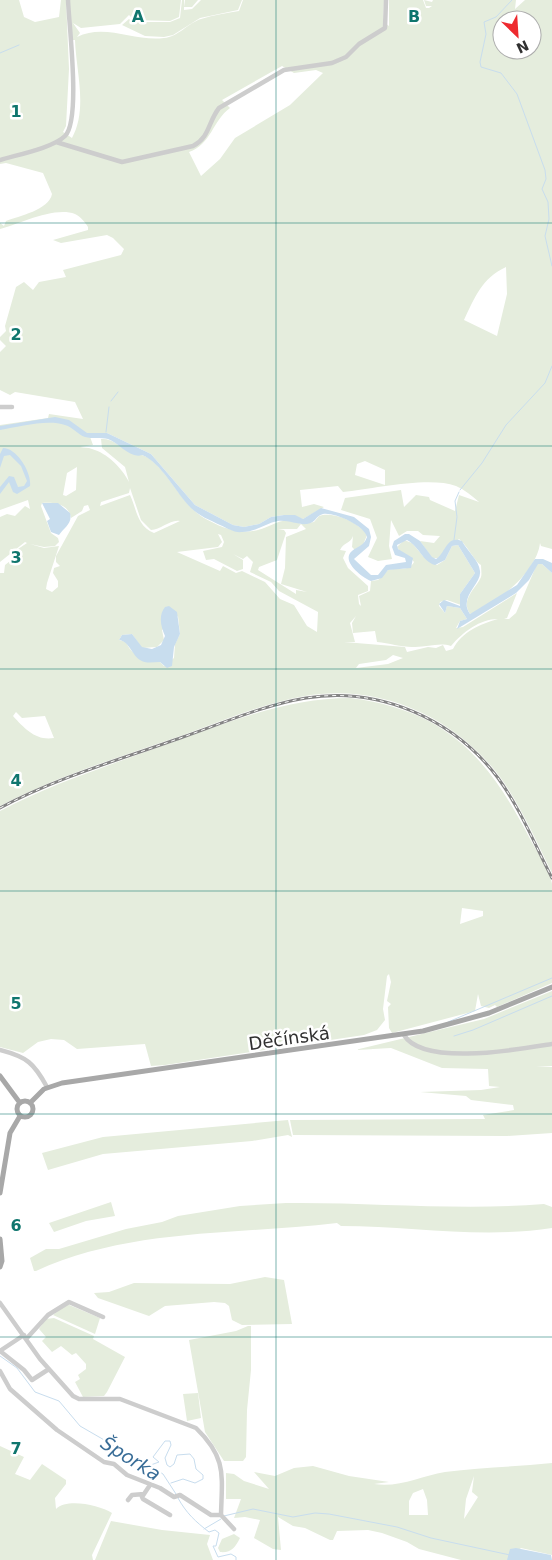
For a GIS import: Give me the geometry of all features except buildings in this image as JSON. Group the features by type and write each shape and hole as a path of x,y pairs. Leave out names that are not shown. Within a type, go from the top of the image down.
{"main road":[{"name":"Děčínská","path":"47,1087 62,1083 404,1034 483,1015 552,987"},
{"path":"0,1076 20,1103"},
{"path":"30,1103 38,1093 47,1087"},
{"path":"20,1103 30,1103"},
{"path":"20,1103 17,1108 20,1116"},
{"path":"20,1116 26,1117 31,1115 33,1108 30,1103"},
{"path":"0,1193 10,1133 20,1116"},
{"path":"0,1239 2,1261 0,1267"}],"street":[{"path":"0,160 56,142 65,136 70,126 74,105 68,0"},
{"path":"56,142 122,162 193,146 202,141 208,134 214,114 227,104 284,70 340,61 366,40 380,33 387,23 386,0"},
{"path":"0,407 12,407"},
{"path":"404,1034 412,1044 429,1050 465,1054 494,1054 552,1044"},
{"path":"0,1050 19,1055 29,1061 47,1087"},
{"path":"49,1369 32,1380 24,1370 0,1351 26,1336 48,1315 69,1302 103,1317"},
{"path":"0,1304 49,1369 76,1398 120,1399 196,1428 206,1437 221,1463 222,1516 234,1529"},
{"path":"0,1371 10,1388 57,1430 104,1462 114,1464 127,1475 177,1495 211,1515 222,1516"},
{"path":"150,1485 143,1499 170,1515"},
{"path":"128,1500 132,1496 144,1494"}],"green space":[{"path":"0,0 19,0 24,17 35,22 59,17 61,0 66,0 69,69 66,126 63,132 72,138 77,127 79,115 80,90 75,40 71,40 69,0 181,0 179,17 170,21 134,20 129,15 120,24 81,28 73,23 80,33 77,37 88,33 109,32 153,39 174,35 201,19 239,11 243,0 384,0 383,22 389,26 389,0 423,0 426,8 429,8 432,6 426,6 424,0 432,2 433,0 516,0 515,9 525,0 552,0 552,549 541,546 540,543 531,565 514,586 480,610 470,614 467,609 468,599 481,577 481,565 459,539 438,558 432,558 420,541 434,543 440,536 423,535 418,531 407,531 399,536 391,520 389,546 392,559 378,561 368,557 377,538 370,519 341,510 345,498 401,490 404,507 416,495 429,497 430,500 455,511 459,495 479,502 456,486 431,482 343,492 338,486 300,490 302,507 314,504 324,507 303,519 284,515 271,517 259,524 244,527 233,525 195,505 151,454 107,433 89,434 93,445 80,447 98,451 108,458 118,466 129,482 125,467 102,448 101,439 112,441 128,451 147,457 164,473 188,505 196,512 210,521 237,531 258,530 283,521 301,524 314,522 319,516 325,515 338,516 352,522 367,535 363,545 355,550 352,547 353,536 340,550 346,551 343,558 348,568 368,586 368,591 358,595 361,606 359,596 370,591 371,581 378,580 388,570 406,568 414,562 397,547 404,540 412,543 423,556 437,565 445,560 452,546 458,545 475,573 460,594 461,605 447,600 440,602 439,606 445,613 447,606 460,608 467,619 460,621 456,628 463,627 517,593 507,618 504,619 509,619 516,613 537,564 542,564 552,573 552,873 515,800 500,777 482,756 461,737 414,709 388,700 361,695 333,693 305,696 260,707 68,775 0,806 0,573 4,573 5,565 19,554 18,549 27,543 25,542 0,562 0,517 7,514 15,516 25,506 30,509 28,500 0,510 0,425 48,418 49,414 83,419 75,402 15,392 10,395 0,390 0,352 6,346 0,340 0,337 6,331 5,326 16,287 24,282 33,290 39,282 66,277 63,270 121,255 124,249 107,235 61,243 53,240 88,230 87,225 79,216 66,212 47,214 0,229 0,223 4,226 6,221 40,208 50,200 52,194 43,173 6,163 0,164","holes":["282,66 294,73 316,70 323,73 290,105 235,138 220,159 201,176 189,152 202,144 224,113 230,108 222,100","506,267 507,294 497,336 464,320 480,289 498,271","365,461 385,470 385,485 355,475 357,464","77,467 76,490 66,496 63,495 67,473","130,488 141,520 151,530 180,521 154,533 148,530 141,522 130,495 100,506 101,502 129,493","42,503 60,505 70,513 71,518 82,511 84,506 88,505 90,510 78,516 56,556 56,562 60,566 54,568 53,573 58,581 58,587 52,592 46,589 59,546 44,548 30,544 44,547 55,546 59,542 58,538 51,533 41,506","301,524 306,529 286,537 285,568 281,584 307,592 296,590 296,594 258,570 259,567 277,560 286,533 284,530 278,529 297,529","218,534 221,535 224,542 222,547 203,551 206,560 214,559 237,571 243,569 243,560 233,554 243,559 247,556 253,562 250,572 271,582 279,591 318,612 317,632 307,626 294,605 280,599 265,582 242,571 236,573 223,566 220,571 177,552 218,547 222,542","178,616 180,634 175,644 174,658 164,666 160,662 149,661 140,657 131,651 126,642 119,640 122,635 132,634 142,648 157,647 164,640 162,630","356,616 352,623 353,633 375,631 377,642 412,647 443,645 436,648 428,647 407,652 405,647 344,642 355,642 350,623","498,619 485,623 466,633 453,649 446,651 443,645 451,646 472,627 485,621","393,655 403,658 388,664 356,668 359,664 386,660","16,712 22,718 45,716 54,738 42,738 31,733 13,716"]},
{"path":"182,0 184,0 184,10 192,9 201,0 242,0 238,10 200,18 173,35 164,37 145,36 122,25 129,19 132,22 170,22 180,18"},
{"path":"185,0 198,0 192,7 184,7"},
{"path":"350,698 383,704 412,713 437,726 459,742 479,761 497,783 513,808 551,879 552,983 497,1007 495,1005 489,1008 481,1006 478,994 475,1011 392,1033 389,1028 388,1007 391,1004 387,1001 391,982 389,974 387,976 383,1009 385,1020 377,1030 364,1035 165,1065 151,1066 145,1044 77,1049 64,1040 51,1039 38,1042 23,1053 0,1047 0,811 78,776 229,722 277,708 325,699","holes":["462,908 483,911 483,916 460,924"]},
{"path":"552,991 552,1066 536,1067 552,1067 552,1133 507,1136 293,1135 290,1120 485,1119 483,1115 514,1110 513,1105 471,1100 466,1096 420,1092 481,1090 500,1087 489,1086 488,1069 442,1068 391,1048 355,1050 484,1019"},
{"path":"288,1120 292,1137 288,1135 252,1141 103,1154 48,1170 42,1153 103,1137"},
{"path":"111,1202 115,1216 86,1221 54,1232 49,1223"},
{"path":"286,1203 480,1207 544,1204 552,1207 552,1228 525,1231 473,1232 341,1226 337,1223 184,1235 146,1240 72,1257 36,1271 34,1271 30,1258 46,1249 59,1249 126,1229 162,1222 178,1216 240,1206"},
{"path":"265,1277 284,1280 292,1324 242,1325 232,1320 229,1306 225,1303 214,1302 165,1306 149,1316 98,1298 94,1293 109,1292 134,1283 230,1284"},
{"path":"67,1304 100,1318 95,1334 53,1315"},
{"path":"54,1318 94,1336 93,1339 125,1357 104,1396 83,1397 75,1382 80,1379 78,1375 86,1369 86,1364 76,1353 72,1355 61,1346 52,1352 42,1341 46,1337 39,1329 46,1319"},
{"path":"251,1326 251,1370 247,1410 246,1457 243,1461 224,1461 205,1432 189,1340 236,1331"},
{"path":"198,1393 201,1418 187,1421 183,1394"},
{"path":"0,1446 24,1457 15,1474 30,1480 42,1464 66,1480 66,1484 55,1498 56,1509 75,1503 99,1507 112,1513 92,1555 93,1560 0,1560"},
{"path":"552,1463 552,1555 521,1548 507,1560 461,1560 419,1549 407,1542 368,1530 337,1531 333,1540 330,1540 305,1528 293,1526 278,1517 281,1550 273,1549 254,1538 260,1520 245,1517 234,1518 241,1499 226,1499 226,1473 234,1474 244,1481 269,1489 254,1472 275,1476 294,1468 313,1466 349,1476 389,1482 374,1484 383,1485 401,1483 445,1472","holes":["474,1476 472,1492 478,1497 464,1519 466,1499","423,1489 427,1500 428,1515 409,1515 409,1501 413,1493"]},
{"path":"111,1521 162,1530 210,1535 207,1544 213,1560 95,1560"},
{"path":"234,1534 240,1538 234,1547 230,1551 220,1552 218,1548 222,1539"}],"water":[{"path":"55,417 69,420 87,433 107,433 151,454 195,505 233,525 244,527 259,524 271,517 284,515 295,515 303,519 321,508 354,517 369,529 371,537 369,546 354,559 371,575 378,575 386,565 406,562 405,558 395,555 392,547 394,541 405,534 409,534 420,541 432,557 436,559 449,542 453,540 462,541 477,563 480,571 478,581 468,596 467,608 470,614 517,585 535,559 543,559 552,563 552,573 542,564 538,564 529,580 516,593 457,629 460,621 467,619 460,608 447,606 445,613 439,604 444,600 460,606 460,594 475,573 458,545 452,546 445,560 435,565 427,560 407,540 397,545 398,549 413,558 411,568 388,570 382,578 371,581 354,569 349,559 352,551 366,540 365,532 341,517 323,514 307,524 278,521 252,531 236,532 194,511 156,464 142,455 138,456 129,453 108,439 85,437 68,426 58,423 33,424 0,430 0,426"},
{"path":"3,448 13,452 18,457 29,475 30,486 17,494 13,492 9,482 0,494 0,487 9,476 14,477 18,487 24,486 27,481 21,466 10,455 4,456 0,468 0,454"},
{"path":"42,503 58,503 70,513 69,523 59,535 51,532 47,521 50,519"},
{"path":"169,606 177,612 180,634 174,647 172,666 167,668 160,662 140,660 128,645 119,640 122,635 132,634 142,647 152,649 161,645 165,636 161,625 161,614 165,607"},
{"path":"516,1548 551,1555 552,1560 507,1560 510,1549"}],"waterway":[{"path":"512,0 496,17 484,22 486,34 480,62 481,67 501,73 517,94 545,170 546,179 542,189 548,202 549,219 545,236 552,266"},
{"path":"0,53 19,45"},
{"path":"460,490 482,463 506,425 545,383 552,366"},
{"path":"111,401 118,392"},
{"path":"106,432 109,407"},
{"path":"454,540 457,517 455,501 459,492"},
{"path":"448,1022 552,978"},
{"path":"454,1036 473,1030 552,996"},
{"name":"Šporka","path":"0,1356 17,1368 35,1392 59,1401 80,1426 163,1474 176,1494"},
{"path":"148,1466 159,1462 153,1457 165,1441 170,1441 171,1445 165,1458 167,1465 170,1467 174,1464 177,1455 190,1454 194,1459 196,1469 203,1475 203,1479 195,1483 183,1479 171,1483"},
{"name":"Šporka","path":"178,1498 188,1513 200,1525 209,1532 215,1530 219,1533 216,1546 213,1546 218,1557 231,1554 236,1557 236,1560"},
{"path":"224,1516 253,1509 293,1517 315,1513 329,1514 397,1527 431,1538 510,1555"},
{"path":"204,1529 221,1519"}],"railway":[{"path":"0,808 44,787 90,769 259,710 306,698 333,696 361,697 387,702 413,711 460,739 480,757 498,778 513,802 552,878"}]}
